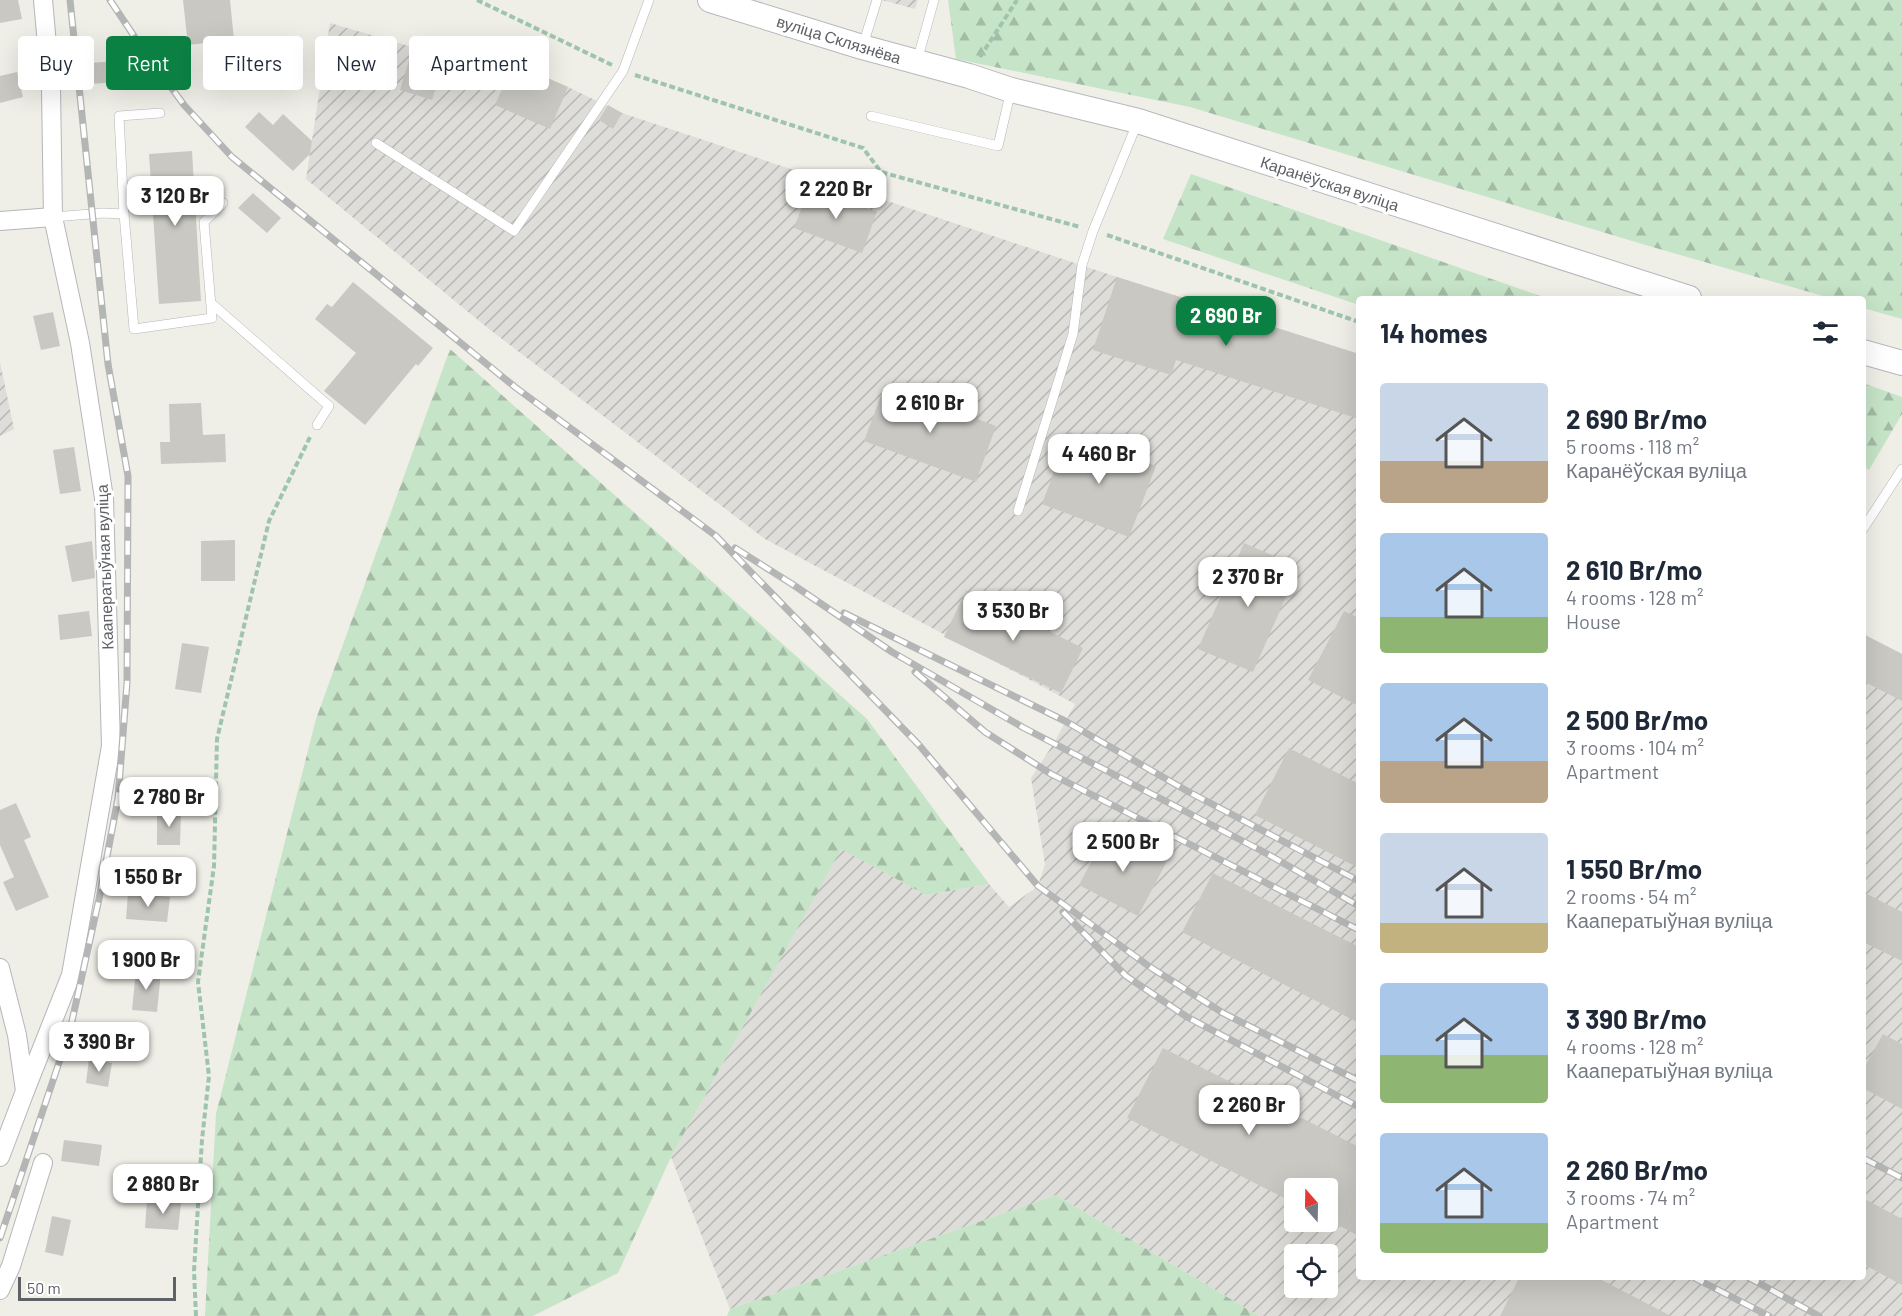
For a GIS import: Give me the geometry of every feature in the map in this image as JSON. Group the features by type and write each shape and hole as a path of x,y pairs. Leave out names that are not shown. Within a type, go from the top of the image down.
{"main road":[{"name":"вуліца Склязнёва","path":"710,0 862,47 969,76"},
{"name":"Каранёўская вуліца","path":"969,76 1011,90 1138,122 1683,296"},
{"path":"1866,352 1902,363"}],"street":[{"name":"Кааператыўная вуліца","path":"0,1157 71,975 111,746 104,498 80,343 53,217 51,89 43,0"},
{"path":"0,221 53,217"},
{"path":"0,968 17,1035 25,1091"},
{"path":"0,1290 11,1266 44,1163"}],"lane":[{"path":"376,143 514,231 623,71 649,0"},
{"path":"862,47 877,0"},
{"path":"917,62 934,0"},
{"path":"871,116 998,146 1011,90"},
{"path":"159,113 119,116 124,214 134,329 212,318 204,222 223,203"},
{"path":"1018,511 1072,334 1082,265 1093,231 1138,122"},
{"path":"53,217 103,213 124,214"},
{"path":"211,303 329,406 317,424"},
{"path":"1866,524 1902,469"}],"path":[{"path":"477,0 623,71 863,148 881,172 1093,231 1356,321"},
{"path":"969,76 1017,0"},
{"path":"196,1316 195,1247 209,1076 198,982 214,866 217,739 269,521 317,424"}],"shaded area":[{"path":"882,0 918,0 915,9"},
{"path":"330,23 374,36 328,36"},
{"path":"397,43 409,46 409,90 549,90 549,79 622,113 1117,277 1356,353 1356,1280 1866,1280 1866,636 1902,654 1902,1316 1259,1316 1056,1195 730,1309 671,1157 841,848 926,895 989,884 1009,907 1038,886 1045,864 1031,778 1054,743 1075,704 765,539 489,329 306,179 320,90 397,90"},
{"path":"0,362 14,429 0,436"}],"green space":[{"path":"948,0 1902,0 1902,319 1866,309 1866,296 1823,296 1642,244 1190,107 956,59"},
{"path":"1191,174 1540,296 1356,296 1356,304 1163,239"},
{"path":"450,349 867,719 989,884 926,895 841,849 671,1157 618,1273 533,1316 205,1316 216,1114 316,719"},
{"path":"1866,384 1902,397 1902,414 1869,470 1866,468"},
{"path":"1056,1195 1259,1316 727,1316 730,1309"}],"building":[{"path":"0,0 18,0 22,19 0,23"},
{"path":"183,0 230,0 234,36 203,36 203,43 191,45 191,36 187,36"},
{"path":"409,61 409,90 435,90 432,100 400,90"},
{"path":"106,62 106,83 94,84 94,63"},
{"path":"17,72 18,90 21,90 23,97 0,103 0,76"},
{"path":"549,79 568,87 550,129 495,105 501,90 549,90"},
{"path":"608,105 622,113 613,129 599,120"},
{"path":"259,112 273,125 283,114 312,141 310,154 293,171 245,127"},
{"path":"192,151 201,301 159,304 149,154"},
{"path":"809,188 877,212 862,253 794,228"},
{"path":"253,193 281,218 267,233 238,208"},
{"path":"1117,277 1356,353 1356,418 1176,360 1171,375 1093,350"},
{"path":"353,282 433,348 418,366 416,364 365,425 324,391 356,353 315,319 327,304 332,307"},
{"path":"53,312 60,346 41,350 33,316"},
{"path":"885,385 996,426 976,482 864,441"},
{"path":"201,403 203,435 225,434 226,462 161,464 160,442 170,442 169,404"},
{"path":"1069,432 1156,466 1129,537 1042,504"},
{"path":"74,447 81,491 60,494 53,450"},
{"path":"235,540 235,581 201,581 201,541"},
{"path":"92,541 95,578 72,582 65,546"},
{"path":"1244,543 1299,567 1253,672 1198,649"},
{"path":"966,591 1083,648 1061,693 944,637"},
{"path":"89,611 92,636 60,640 58,615"},
{"path":"1344,611 1356,617 1356,704 1308,680"},
{"path":"1866,636 1902,654 1902,701 1866,683"},
{"path":"182,643 209,647 201,693 175,689"},
{"path":"1289,748 1356,782 1356,866 1255,815"},
{"path":"16,803 31,837 24,840 49,897 16,911 3,882 14,877 0,845 0,810"},
{"path":"157,811 181,811 180,845 157,845"},
{"path":"1108,830 1167,861 1138,916 1079,885"},
{"path":"1213,873 1356,945 1356,1021 1182,932"},
{"path":"128,893 170,897 167,922 126,919"},
{"path":"1866,894 1902,912 1902,961 1866,943"},
{"path":"136,970 161,972 157,1012 132,1010"},
{"path":"1883,1034 1902,1044 1902,1109 1866,1090 1866,1065"},
{"path":"1163,1048 1356,1145 1356,1234 1338,1225 1338,1178 1284,1178 1284,1198 1127,1118"},
{"path":"89,1059 112,1063 108,1087 86,1083"},
{"path":"64,1140 102,1145 99,1166 61,1161"},
{"path":"147,1200 181,1203 178,1230 145,1228"},
{"path":"1866,1200 1902,1219 1902,1285 1866,1266"},
{"path":"52,1216 71,1220 63,1256 45,1252"},
{"path":"1518,1280 1602,1280 1671,1316 1500,1316"}],"railway":[{"path":"0,1238 70,1030 99,899 118,798 127,683 128,476 108,364 70,0"},
{"path":"110,0 184,105 232,157 515,387 716,536 919,745 1038,886 1150,967 1223,1013 1356,1080"},
{"path":"735,548 892,652 1024,728 1262,851 1356,904"},
{"path":"844,613 1065,721 1189,792 1356,879"},
{"path":"915,672 985,732 1051,774 1356,928"},
{"path":"1063,912 1126,976 1187,1017 1356,1105"},
{"path":"1866,1160 1902,1178"},
{"path":"1699,1280 1769,1316"},
{"path":"1753,1280 1819,1316"}]}
